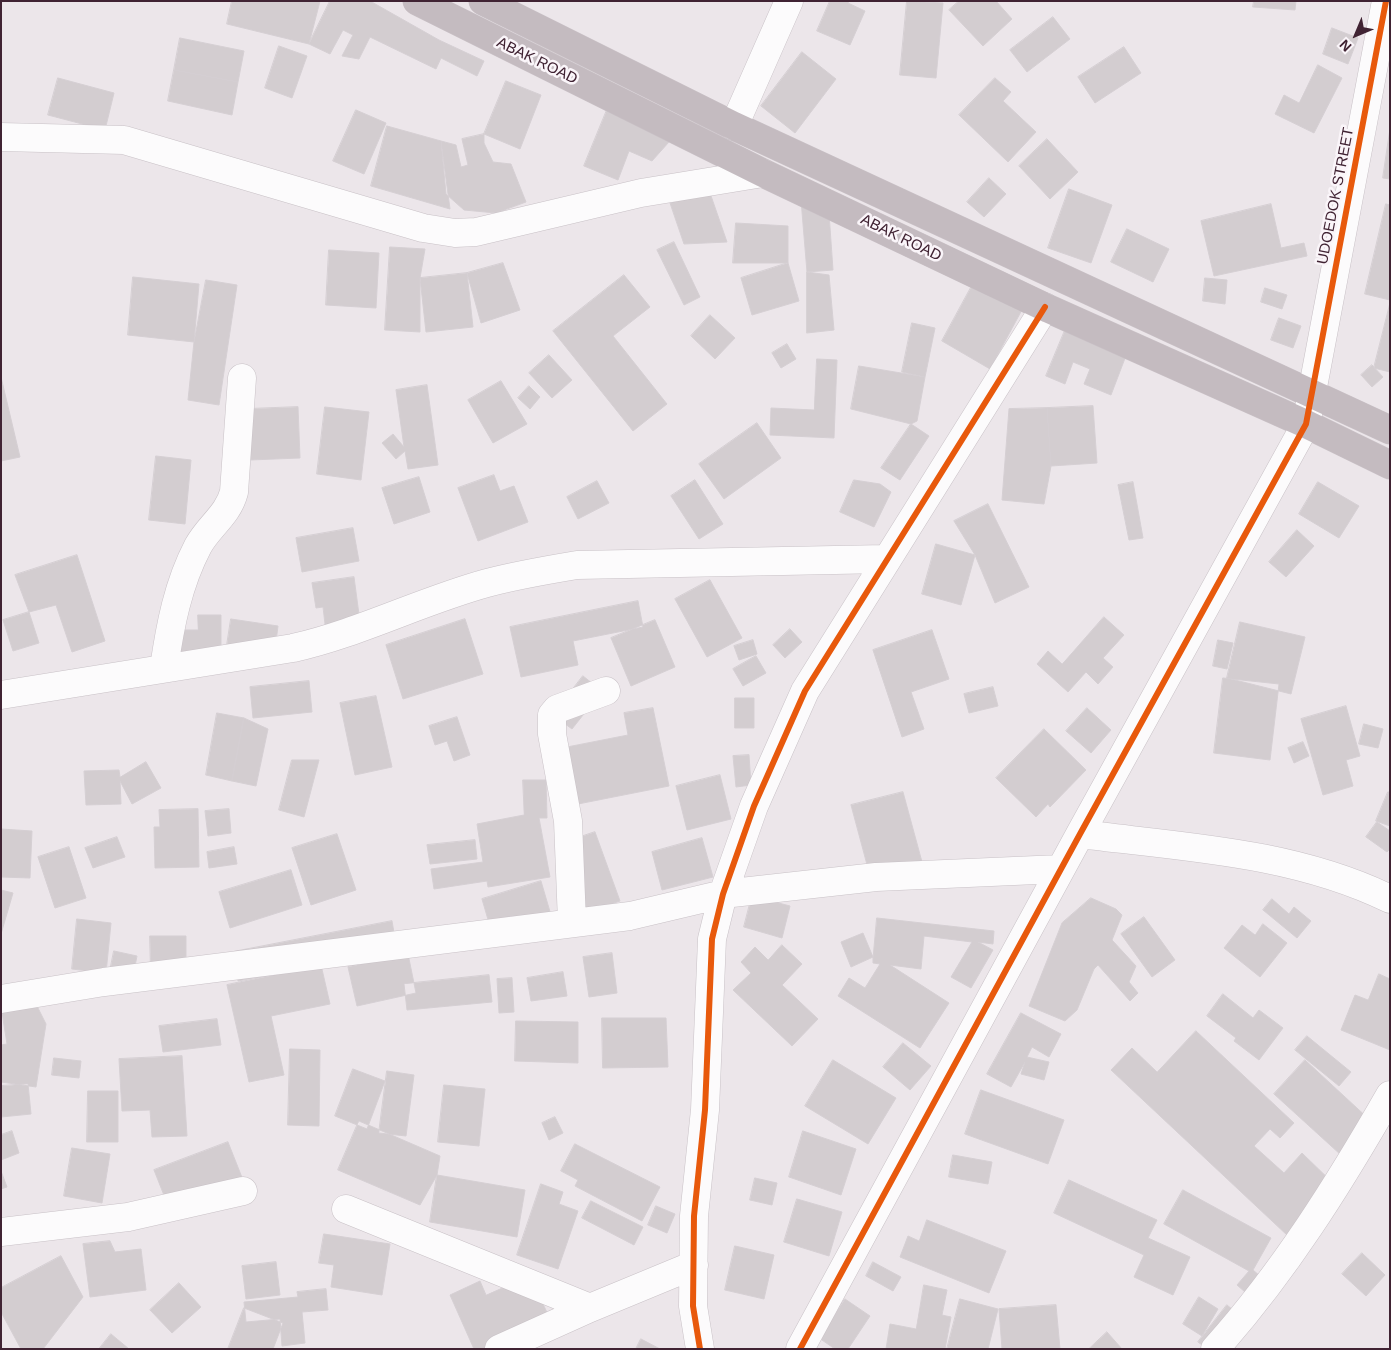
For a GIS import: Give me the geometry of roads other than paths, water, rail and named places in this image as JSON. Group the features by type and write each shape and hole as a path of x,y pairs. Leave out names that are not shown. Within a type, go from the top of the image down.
{"highway":[{"name":"ABAK ROAD","path":"417,1 763,173 1045,307 1306,424 1390,465"},
{"name":"ABAK ROAD","path":"483,1 734,126 1390,430"}],"street":[{"path":"734,126 789,1"},
{"name":"UDOEDOK STREET","path":"800,1349 1060,869 1306,424 1386,1"},
{"path":"1,137 124,140 423,228 455,233 476,232 640,193 763,173"},
{"path":"700,1349 693,1306 694,1216 705,1110 712,939 723,894 754,806 805,691 1045,307"},
{"path":"164,668 171,618 186,576 198,546 230,506 234,492 242,378"},
{"path":"1,695 293,648 329,640 486,583 577,565 886,559"},
{"path":"572,922 568,821 552,734 552,715 557,709 606,691"},
{"path":"1080,834 1244,855 1316,869 1364,886 1390,899"},
{"path":"1,999 104,982 630,916 723,894 876,877 1060,869"},
{"path":"1215,1349 1276,1274 1340,1181 1390,1095"},
{"path":"1,1232 128,1216 243,1191"},
{"path":"346,1209 590,1308"},
{"path":"499,1349 590,1308 694,1265"}]}
